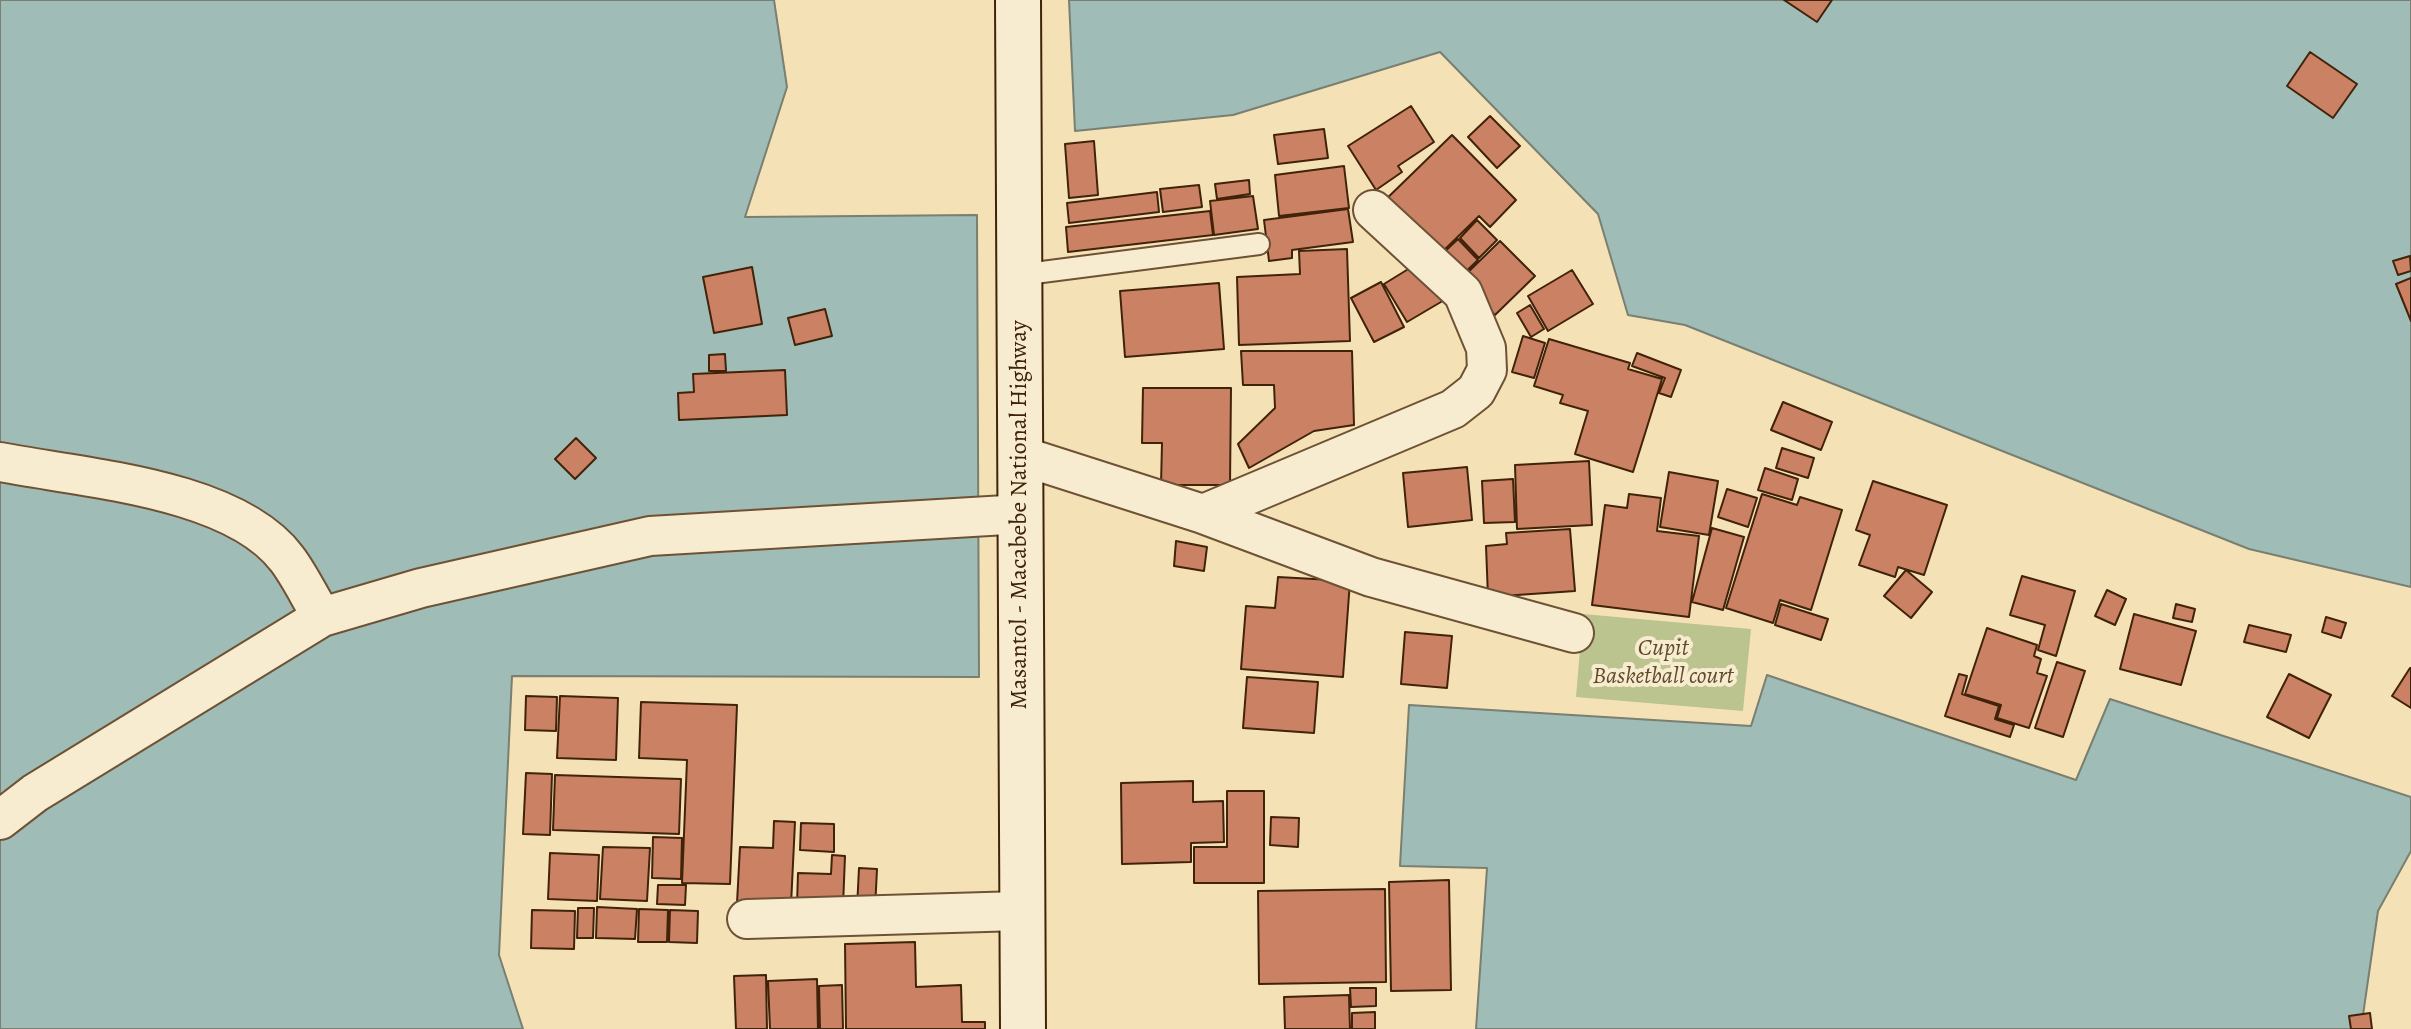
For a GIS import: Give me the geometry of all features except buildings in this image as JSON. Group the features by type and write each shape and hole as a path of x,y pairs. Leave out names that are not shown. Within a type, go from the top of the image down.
{"main road":[{"name":"Masantol - Macabebe National Highway","path":"1018,0 1023,514 1020,911 1023,1029"}],"street":[{"path":"1203,514 1453,409 1476,391 1487,370 1486,348 1463,293 1373,210"},
{"path":"1022,456 1203,514 1371,577 1574,633"},
{"path":"0,462 184,497 226,512 286,557 322,617"},
{"path":"0,820 35,793 322,617 421,588 650,536 1023,514"},
{"path":"747,919 1020,911"}],"lane":[{"path":"1019,275 1259,244"}],"green space":[{"name":"Cupit Basketball court","path":"1583,614 1751,629 1743,711 1576,697"}],"water":[{"path":"0,0 774,0 787,87 745,217 977,215 979,677 512,676 499,955 523,1029 0,1029"},
{"path":"1069,0 2411,0 2411,587 2249,549 1685,325 1628,315 1598,214 1440,52 1233,115 1075,131"},
{"path":"1767,675 2076,780 2110,699 2411,797 2411,851 2378,911 2361,1029 1476,1029 1487,868 1400,866 1409,705 1751,726"}]}
